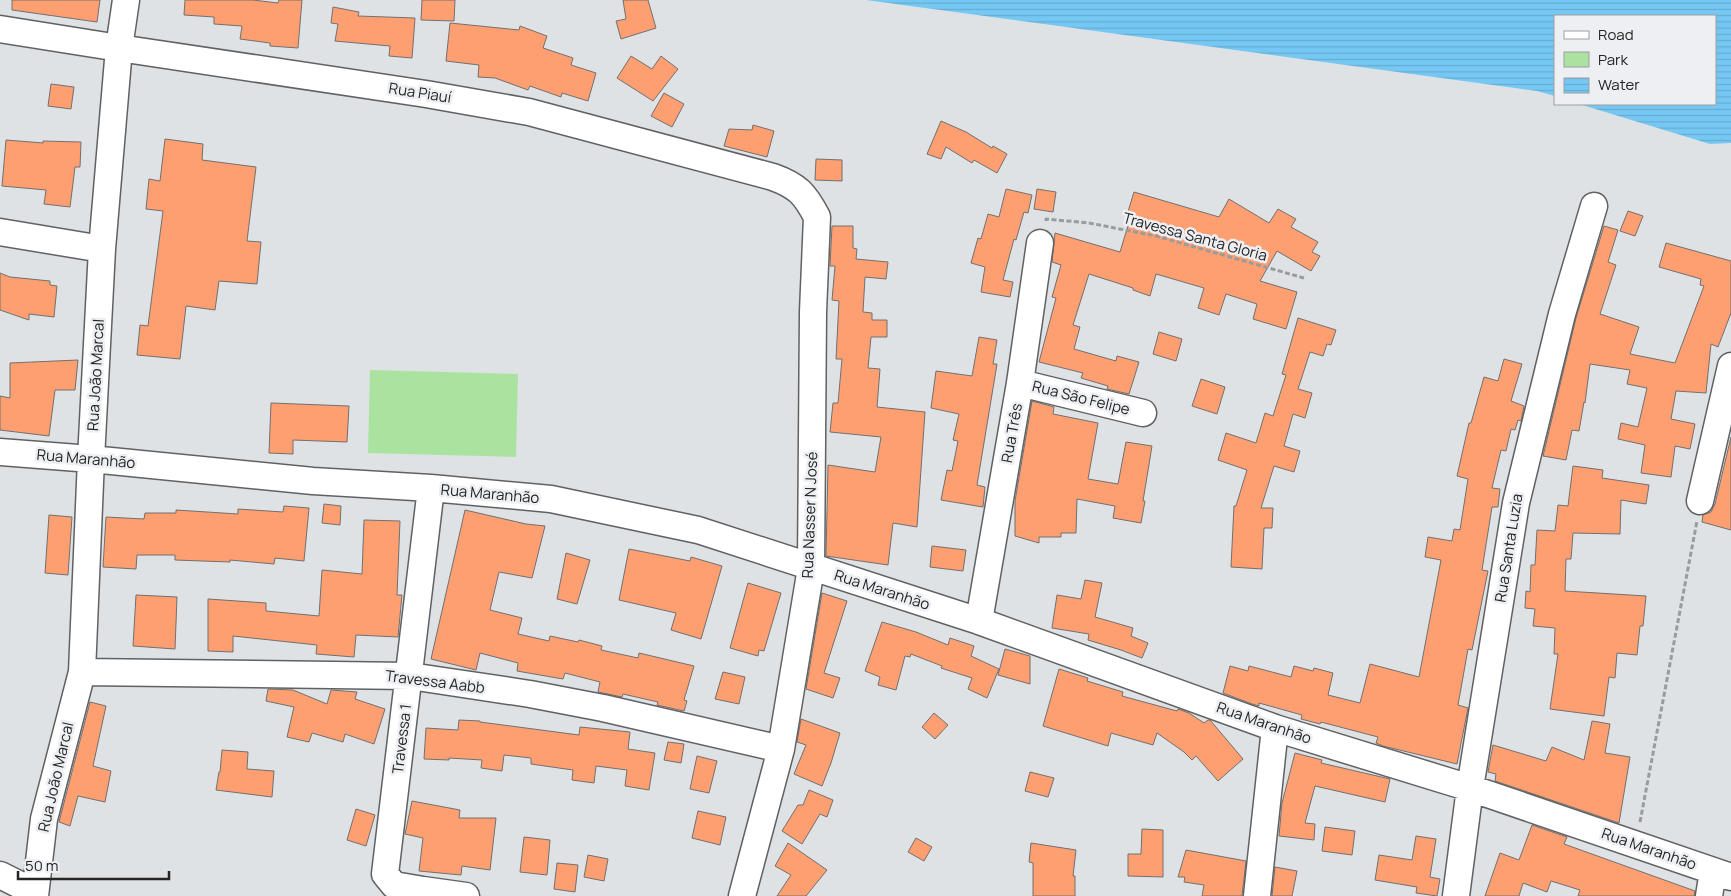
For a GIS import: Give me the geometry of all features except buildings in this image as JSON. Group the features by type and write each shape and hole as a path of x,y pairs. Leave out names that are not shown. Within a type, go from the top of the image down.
{"street":[{"name":"Rua João Marcal","path":"35,894 44,819 82,672 102,249 119,48 126,0"},
{"name":"Rua Piauí","path":"0,29 426,94 529,112 791,183 809,203 817,217"},
{"name":"Rua Santa Luzia","path":"1456,896 1470,788 1516,503 1562,314 1594,206"},
{"name":"Rua Nasser N José","path":"742,896 781,749 811,568 813,312 817,217"},
{"path":"0,232 102,249"},
{"name":"Rua Três","path":"979,621 1020,383 1040,243"},
{"path":"1700,501 1731,366"},
{"name":"Rua São Felipe","path":"1020,383 1143,413"},
{"name":"Rua Maranhão","path":"0,452 313,481 431,488 551,499 698,530 979,621 1276,728 1470,788 1636,845 1718,881"},
{"name":"Travessa 1","path":"431,488 385,874 394,885 466,896"},
{"name":"Travessa Aabb","path":"82,672 410,676 530,694 603,708 781,749"},
{"path":"1257,896 1276,728"},
{"path":"0,875 35,894"}],"path":[{"name":"Travessa Santa Gloria","path":"1040,243 1046,219 1089,223 1156,236 1304,278"},
{"path":"1636,845 1700,501"}],"green space":[{"path":"370,370 518,374 516,457 368,453"}],"water":[{"path":"866,0 1731,0 1731,143 1710,144 1582,105 1716,105 1716,15 1554,15 1554,96 1537,91"}]}
